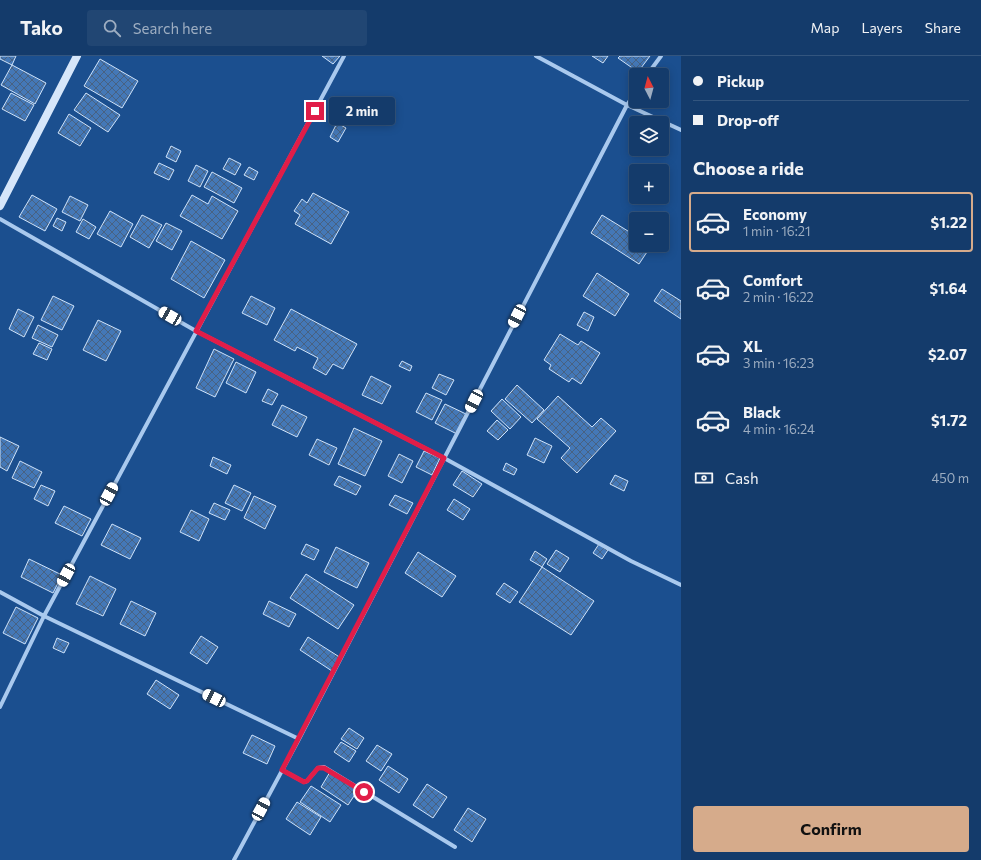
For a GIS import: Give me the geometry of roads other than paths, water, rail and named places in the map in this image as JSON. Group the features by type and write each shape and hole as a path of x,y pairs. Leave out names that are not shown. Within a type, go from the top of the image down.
{"main road":[{"path":"0,206 77,56"}],"street":[{"path":"0,707 44,616 344,56"},
{"path":"536,56 627,104 681,130"},
{"path":"652,68 661,56"},
{"path":"234,860 299,739 629,101"},
{"path":"0,219 196,331 444,458 631,561 681,585"},
{"path":"0,592 44,616 299,739"},
{"path":"282,770 304,782 307,781 318,768 324,768 455,847"}]}
